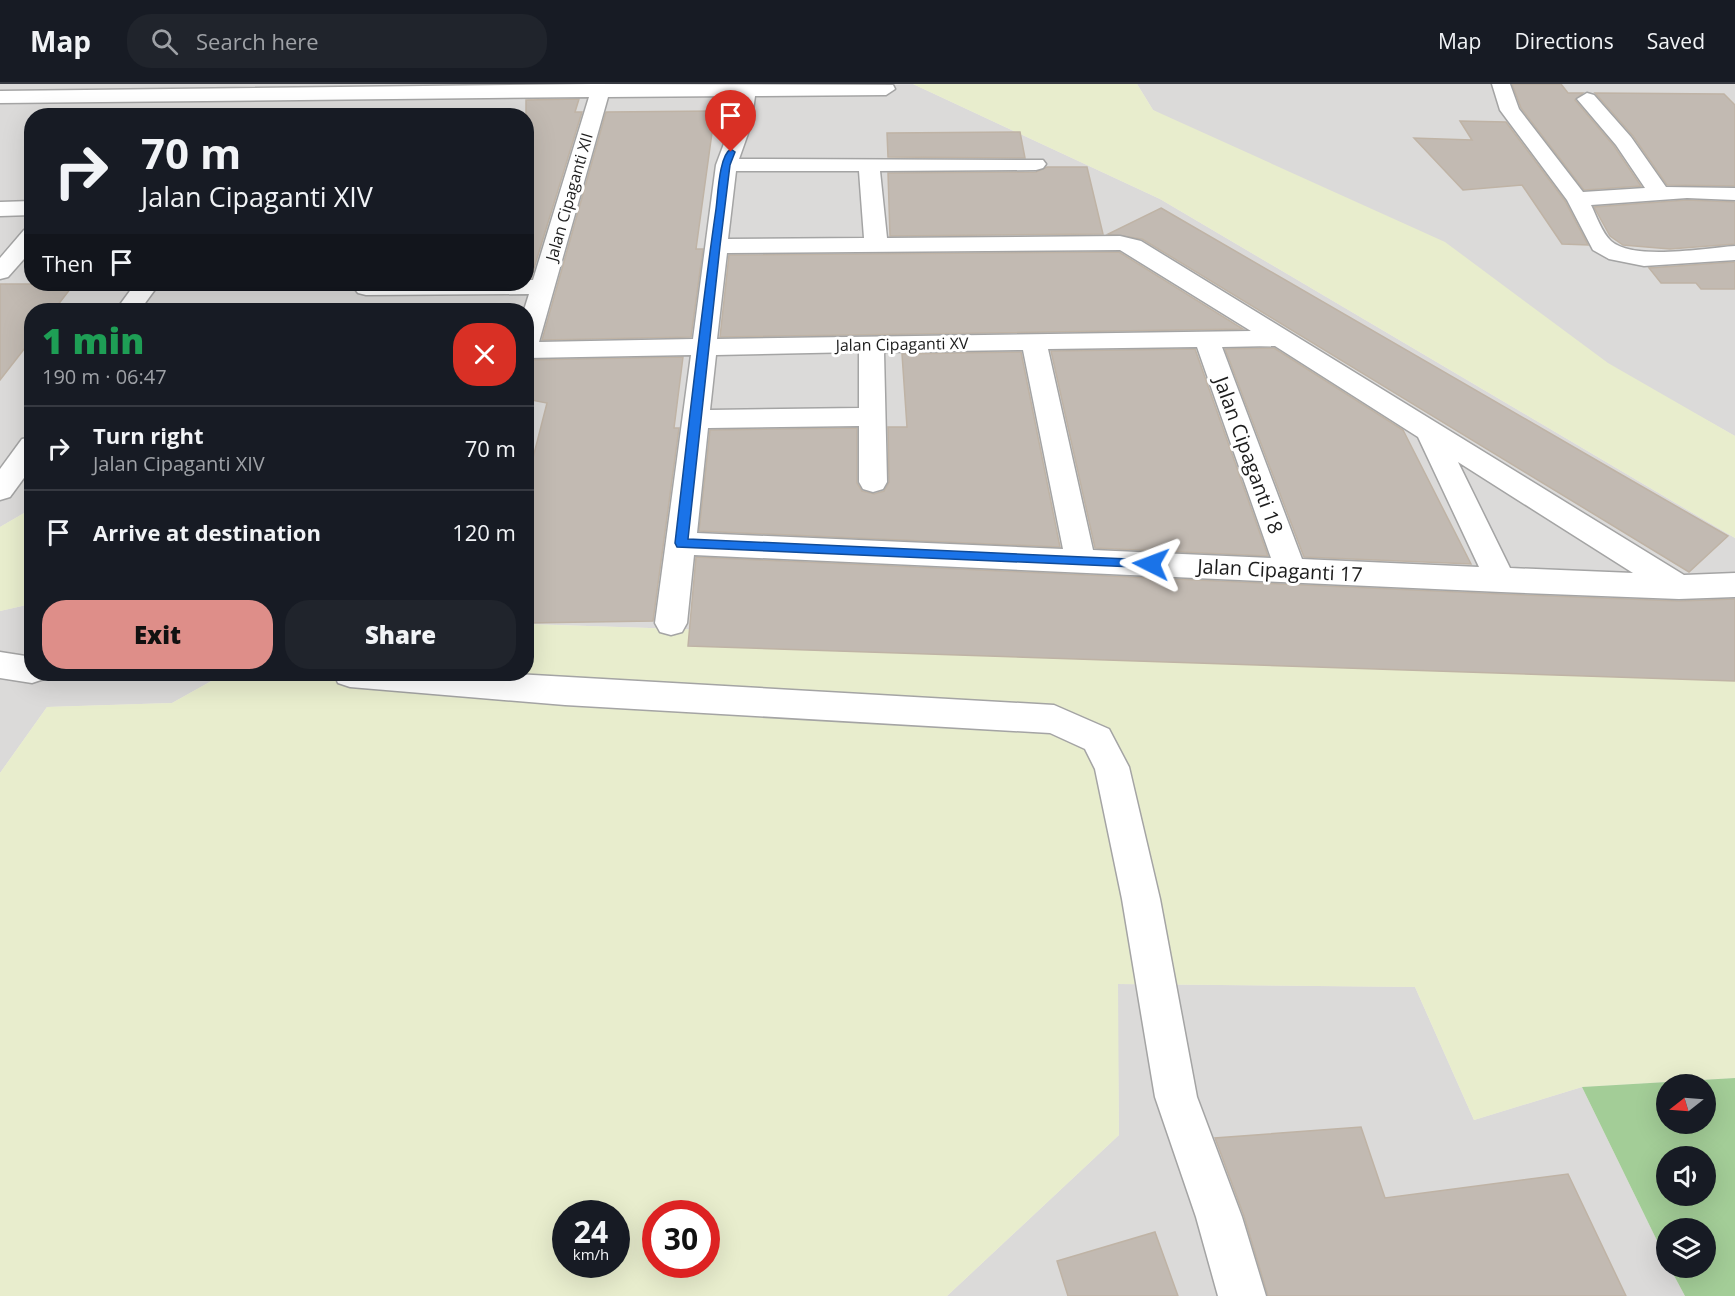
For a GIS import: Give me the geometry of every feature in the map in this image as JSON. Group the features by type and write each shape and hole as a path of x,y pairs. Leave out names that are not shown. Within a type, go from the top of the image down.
{"street":[{"path":"1501,84 1510,110 1577,199 1601,245 1617,254 1644,259 1735,253"},
{"path":"672,623 726,165 741,125 747,87"},
{"path":"0,97 197,89 747,87 886,89"},
{"path":"451,108 460,88"},
{"name":"Jalan Cipaganti XII","path":"534,317 601,88"},
{"path":"182,108 197,89"},
{"path":"1587,99 1624,141 1660,194"},
{"path":"726,165 1036,164"},
{"path":"869,165 876,244"},
{"path":"1577,199 1660,194 1735,194"},
{"path":"0,209 24,208"},
{"path":"715,246 1120,243 1134,246 1277,338 1678,587"},
{"path":"0,272 24,244"},
{"path":"534,287 543,287"},
{"name":"Jalan Cipaganti XV","path":"534,350 1277,338"},
{"name":"Jalan Cipaganti 18","path":"1208,339 1291,571"},
{"path":"1034,342 1082,561"},
{"path":"871,345 873,482"},
{"path":"696,419 872,417"},
{"path":"1430,433 1501,580"},
{"path":"0,490 24,457"},
{"name":"Jalan Cipaganti 17","path":"681,543 1501,580 1678,587 1735,585"},
{"path":"0,665 24,668"},
{"path":"439,681 565,691 1054,719 1097,739 1112,767 1141,899 1176,1097 1219,1217 1242,1296"}],"shaded area":[{"path":"0,84 913,84 1160,199 1735,538 1735,664 534,624 534,303 24,303 24,513 0,527"},
{"path":"1137,84 1735,84 1735,436 1153,110"},
{"path":"24,606 24,681 211,681 172,703 47,707 0,773 0,611"},
{"path":"1117,984 1415,987 1474,1120 1582,1087 1656,1239 1656,1278 1675,1278 1685,1296 947,1296 1119,1135"}],"green space":[{"path":"913,84 1137,84 1153,110 1445,242 1608,363 1735,436 1735,538 1160,199"},
{"path":"24,513 24,606 0,611 0,527"},
{"path":"534,624 1735,664 1735,1078 1716,1079 1716,1074 1656,1074 1656,1083 1582,1087 1474,1120 1415,987 1118,984 1119,1135 947,1296 0,1296 0,773 47,707 172,703 211,681 534,681"},
{"path":"1735,1078 1735,1296 1685,1296 1675,1278 1716,1278 1716,1218 1656,1218 1656,1239 1582,1087 1656,1083 1656,1134 1716,1134 1716,1079"}],"building":[{"path":"1512,84 1561,84 1568,93 1583,93 1575,100 1614,146 1641,186 1584,190 1521,108"},
{"path":"1595,93 1724,94 1735,105 1735,186 1667,185 1633,136"},
{"path":"579,99 575,112 582,112 534,268 534,108 526,108 526,100"},
{"path":"715,111 696,249 703,249 691,337 542,340 606,112"},
{"path":"1460,121 1506,122 1565,201 1588,245 1562,244 1522,185 1463,190 1414,138 1472,140"},
{"path":"1020,132 1025,158 888,157 887,133"},
{"path":"1047,167 1087,167 1103,234 890,236 888,173 1036,172"},
{"path":"1687,200 1735,202 1735,244 1670,249 1623,245 1610,236 1594,207"},
{"path":"1161,208 1728,536 1689,572 1142,239 1108,234"},
{"path":"1119,252 1243,329 720,337 729,255"},
{"path":"1735,262 1735,289 1701,289 1696,283 1661,283 1649,268"},
{"path":"0,284 24,284 24,291 69,291 59,303 24,303 24,349 0,380"},
{"path":"1274,348 1403,430 1471,564 1304,557 1225,349"},
{"path":"1195,349 1268,556 1095,548 1051,351"},
{"path":"1021,352 1060,547 699,531 710,430 857,428 857,483 862,491 874,494 884,491 889,482 888,427 907,427 902,354"},
{"path":"683,357 674,428 679,428 653,621 534,623 534,454 547,403 534,401 534,360"},
{"path":"696,557 1501,594 1679,601 1735,599 1735,681 688,646"},
{"path":"1361,1127 1385,1198 1568,1174 1626,1296 1268,1296 1244,1216 1215,1138"},
{"path":"1155,1232 1178,1296 1068,1296 1057,1261"}],"route":[{"path":"731,152 726,165 715,246 681,543 1151,564"}]}
